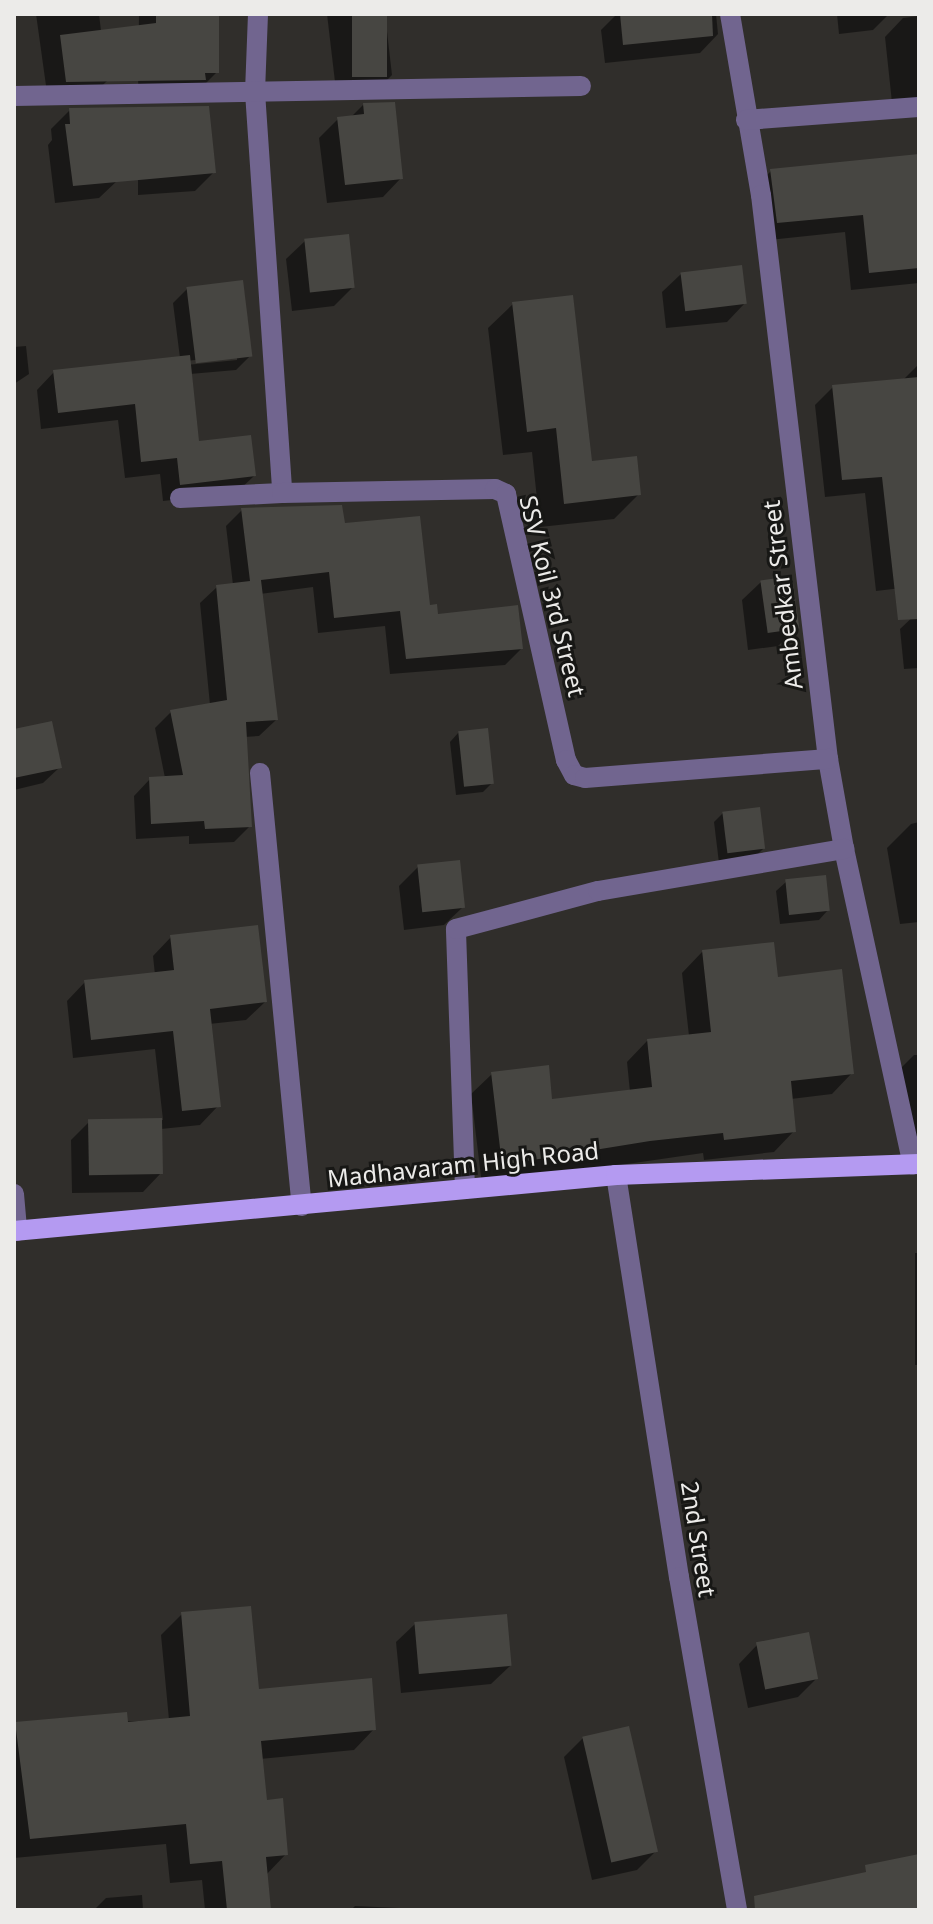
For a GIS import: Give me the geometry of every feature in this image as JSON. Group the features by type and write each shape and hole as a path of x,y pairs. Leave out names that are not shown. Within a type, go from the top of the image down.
{"main road":[{"name":"Madhavaram High Road","path":"16,1231 616,1175 916,1165"}],"street":[{"path":"258,14 255,92 282,493"},
{"name":"Ambedkar Street","path":"730,14 761,195 828,759 844,849 916,1165"},
{"path":"14,96 581,86"},
{"path":"746,120 919,107"},
{"name":"SSV Koil 3rd Street","path":"180,498 481,488 506,494 566,760 574,775 585,778 828,759"},
{"path":"260,773 302,1206"},
{"path":"465,1189 456,929 598,891 844,849"},
{"name":"2nd Street","path":"616,1175 679,1577 737,1910"},
{"path":"14,1194 16,1231"}],"building":[{"path":"156,14 219,14 219,73 205,73 206,80 66,82 60,35 156,23"},
{"path":"352,14 387,14 387,77 352,77"},
{"path":"620,14 712,14 713,36 623,45"},
{"path":"395,102 403,179 345,185 337,117 364,114 363,103"},
{"path":"209,106 216,173 73,186 65,124 70,124 69,108"},
{"path":"919,154 919,268 869,273 863,215 777,223 770,169"},
{"path":"349,234 355,288 310,292 304,239"},
{"path":"742,265 747,304 685,311 680,273"},
{"path":"243,280 252,356 196,363 186,287"},
{"path":"573,295 592,461 637,456 641,495 564,504 556,428 527,432 512,302"},
{"path":"190,355 199,441 251,435 256,476 180,485 177,458 141,462 135,404 58,413 53,370"},
{"path":"919,377 919,619 898,620 882,477 842,480 832,385"},
{"path":"342,505 345,523 420,516 430,605 437,604 438,614 518,605 523,649 406,659 400,611 334,618 329,572 261,580 278,720 246,722 252,827 205,829 204,821 151,824 149,777 183,775 170,710 227,700 216,585 250,581 241,508"},
{"path":"792,576 799,628 768,633 760,580"},
{"path":"52,721 62,768 14,778 14,729"},
{"path":"488,728 494,784 464,787 458,731"},
{"path":"760,807 765,849 727,853 722,812"},
{"path":"460,860 465,908 422,912 417,864"},
{"path":"826,875 830,911 789,915 785,879"},
{"path":"258,925 267,1002 210,1009 221,1107 182,1111 173,1031 91,1040 84,980 174,970 170,935"},
{"path":"774,942 778,977 842,969 854,1074 791,1081 796,1132 724,1140 723,1133 650,1141 502,1165 491,1072 549,1065 552,1099 652,1087 647,1039 711,1032 702,950"},
{"path":"162,1118 163,1174 89,1175 88,1119"},
{"path":"251,1606 259,1689 372,1678 376,1730 261,1741 267,1800 283,1798 288,1855 266,1857 271,1910 227,1910 222,1861 190,1864 186,1824 30,1839 15,1722 127,1712 128,1722 190,1716 181,1612"},
{"path":"507,1614 512,1666 419,1674 414,1622"},
{"path":"809,1632 818,1679 765,1689 756,1642"},
{"path":"629,1726 658,1852 611,1862 582,1737"},
{"path":"919,1854 919,1910 755,1910 754,1896 866,1872 865,1865"}]}
